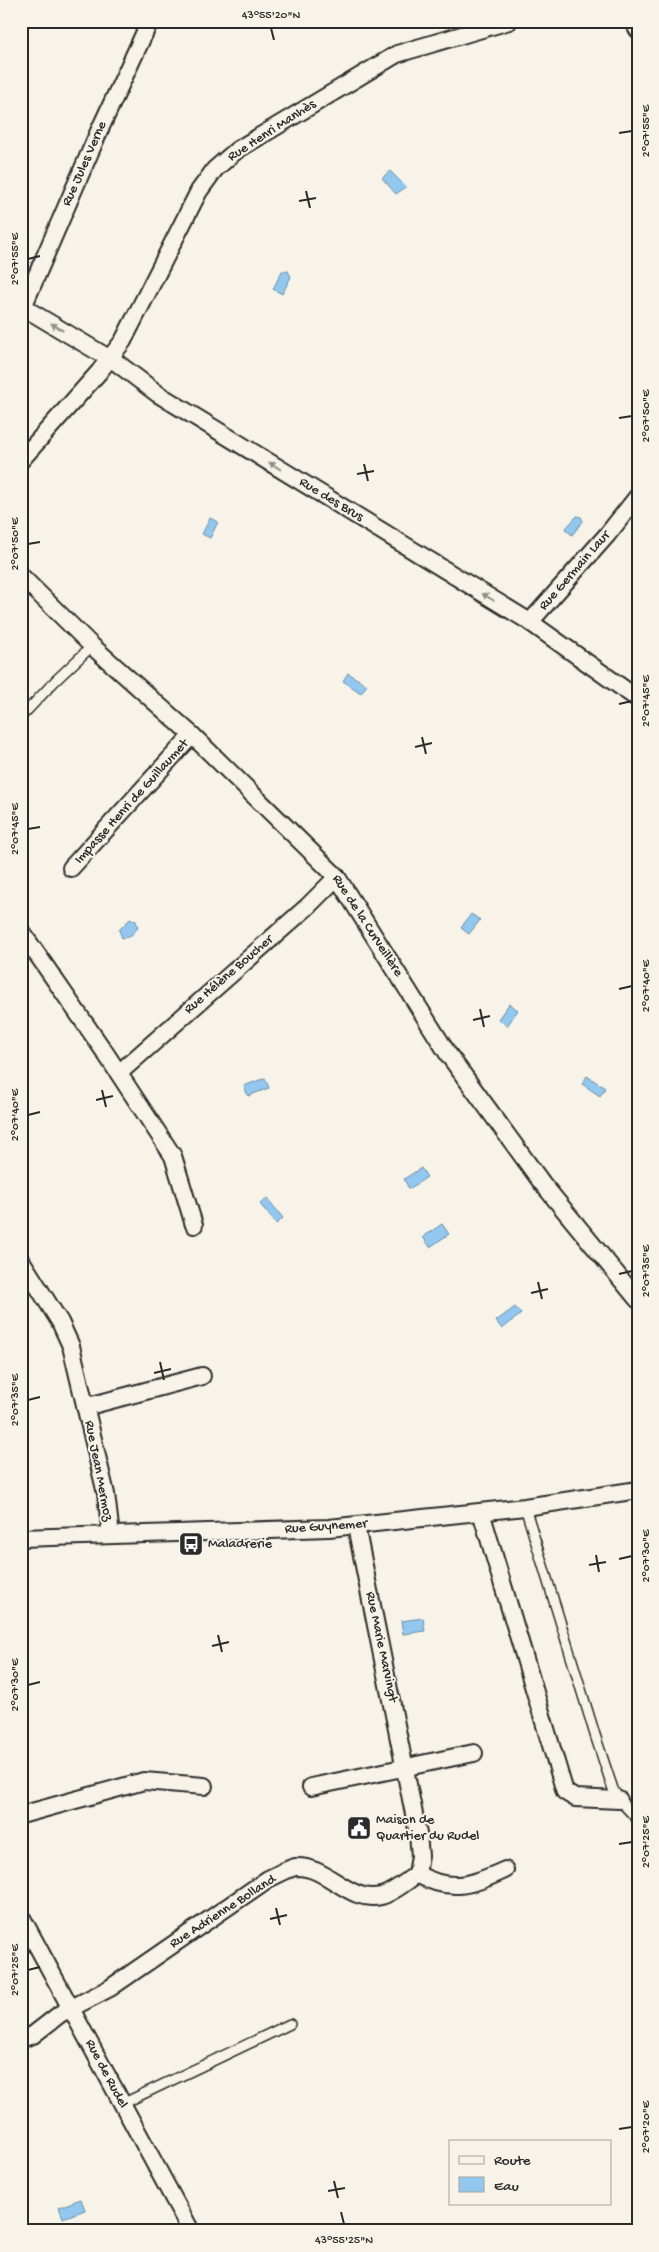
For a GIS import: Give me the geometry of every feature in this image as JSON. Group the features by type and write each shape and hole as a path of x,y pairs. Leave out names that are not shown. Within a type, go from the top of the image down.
{"street":[{"name":"Rue Jules Verne","path":"22,307 150,21"},
{"name":"Rue Henri Manhès","path":"21,460 123,341 199,191 215,169 237,150 397,54 509,21"},
{"path":"633,21 638,30"},
{"name":"Rue des Brus","path":"22,307 110,358 158,394 530,622 638,699"},
{"name":"Rue Germain Laur","path":"530,622 607,535 638,496"},
{"name":"Rue de la Curveillère","path":"21,576 92,646 192,736 337,877 448,1054 542,1183 638,1300"},
{"name":"Impasse Henri de Guillaumet","path":"71,868 192,736"},
{"name":"Rue Hélène Boucher","path":"119,1073 307,907 337,877"},
{"path":"21,930 119,1073 173,1156 194,1225"},
{"name":"Rue Jean Mermoz","path":"21,1260 60,1322 72,1346 106,1494 111,1535"},
{"name":"Rue Jean Mermoz","path":"85,1408 202,1376"},
{"name":"Rue Guynemer","path":"21,1538 356,1526 525,1507 638,1490"},
{"path":"481,1512 565,1792 575,1798 619,1800"},
{"name":"Rue Marie Marvingt","path":"356,1526 418,1834 420,1856 417,1874"},
{"path":"311,1787 474,1753"},
{"path":"21,1815 144,1781 204,1786"},
{"name":"Rue Adrienne Bolland","path":"21,2039 33,2035 71,2008 110,1988 268,1879 296,1867 321,1872 356,1894 367,1897 382,1896 417,1874"},
{"path":"417,1874 444,1885 461,1886 478,1882 505,1870"},
{"name":"Rue de Rudel","path":"21,1916 191,2231"}],"lane":[{"path":"21,717 92,646"},
{"path":"525,1507 613,1789 619,1800 638,1820"},
{"path":"122,2104 290,2024"}],"water":[{"path":"390,171 406,187 396,194 382,178"},
{"path":"282,271 288,271 291,277 282,294 273,289"},
{"path":"577,516 581,517 583,521 572,535 565,529"},
{"path":"210,518 218,522 210,538 202,534"},
{"path":"348,673 367,685 361,693 343,681"},
{"path":"471,914 480,920 469,934 461,928"},
{"path":"130,919 136,921 138,928 129,937 122,938 119,930"},
{"path":"509,1004 518,1010 507,1026 498,1019"},
{"path":"587,1076 605,1088 600,1096 582,1084"},
{"path":"265,1078 269,1088 248,1096 244,1086"},
{"path":"421,1168 427,1177 409,1189 404,1179"},
{"path":"267,1198 283,1218 276,1224 260,1204"},
{"path":"442,1224 449,1234 430,1247 423,1237"},
{"path":"515,1307 521,1314 502,1329 496,1321"},
{"path":"423,1618 425,1631 403,1634 401,1621"},
{"path":"81,2199 85,2210 63,2218 59,2207"}],"place":[{"name":"Maladrerie","path":"191,1544"},
{"name":"Maison de Quartier du Rudel","path":"359,1828"}]}
